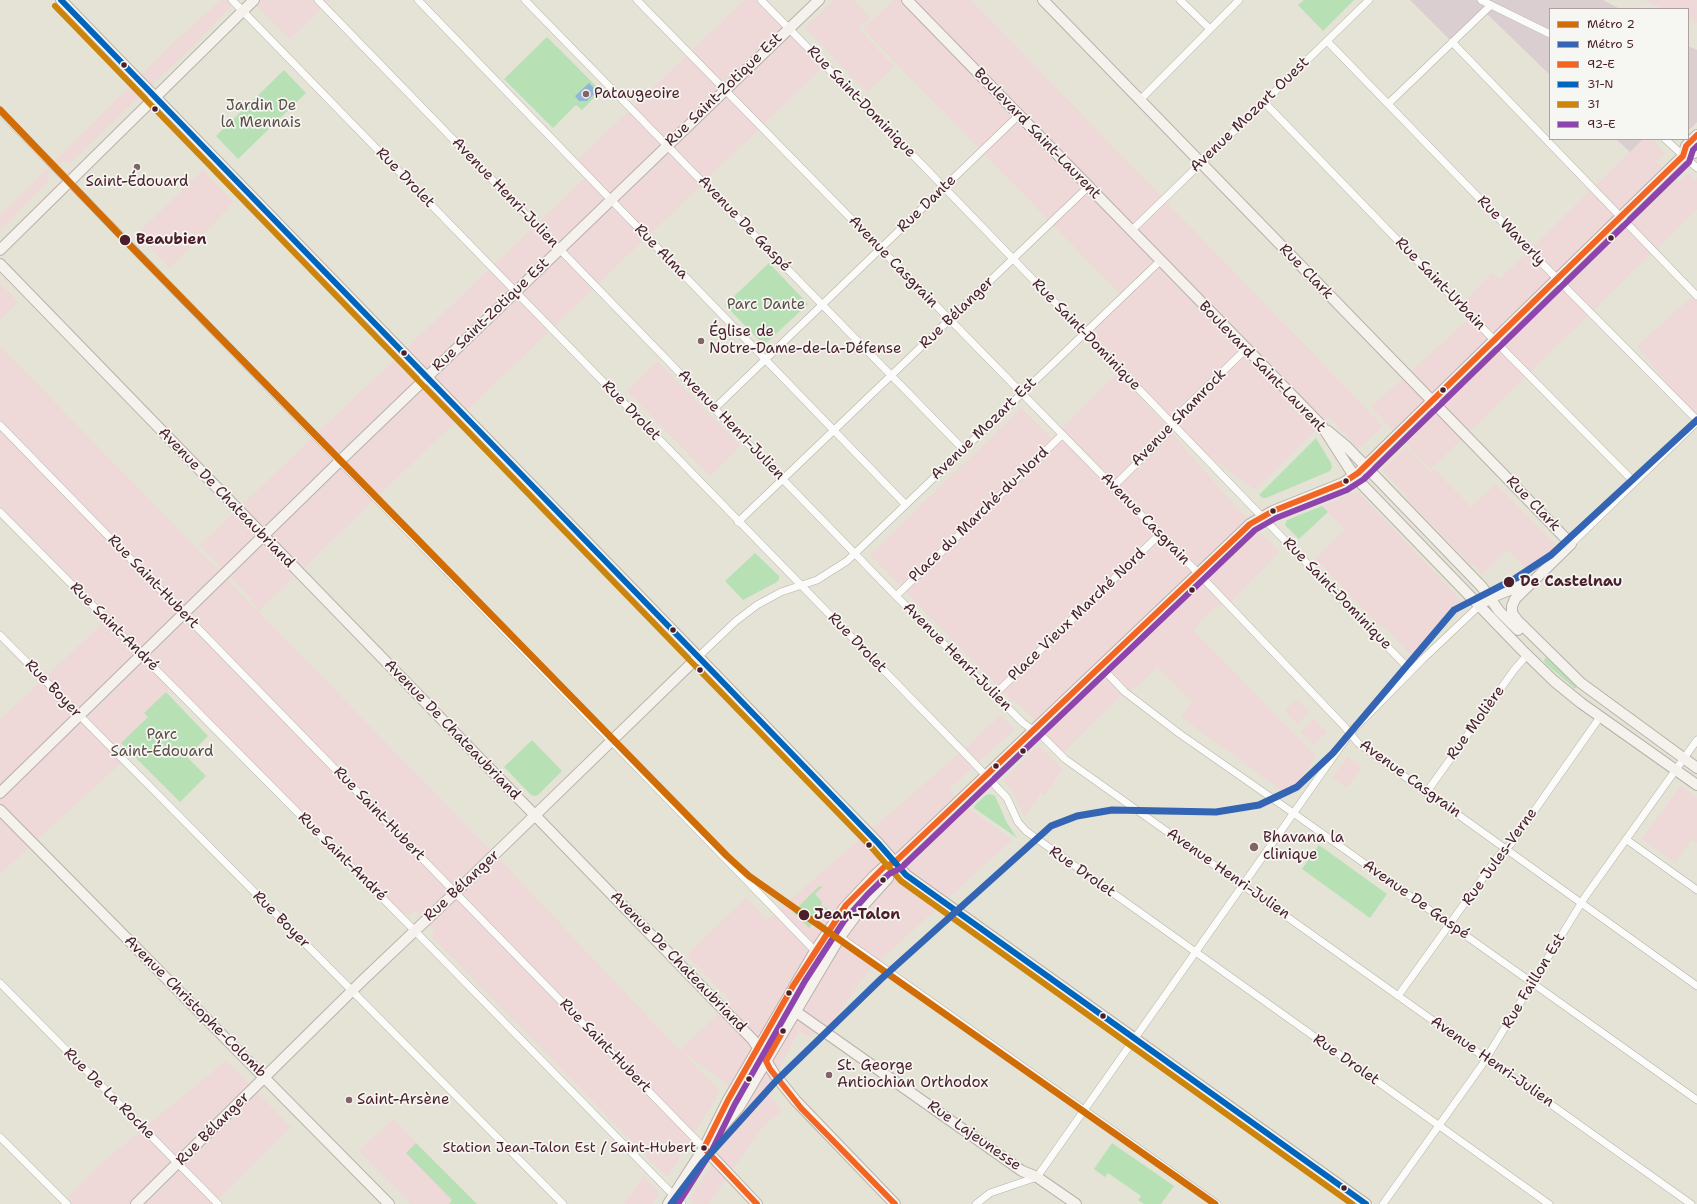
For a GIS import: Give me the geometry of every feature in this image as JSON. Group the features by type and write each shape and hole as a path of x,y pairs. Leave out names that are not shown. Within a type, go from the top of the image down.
{"main road":[{"path":"61,0 698,657 906,875 1366,1204"},
{"path":"0,250 254,0"},
{"name":"Rue Saint-Zotique Est","path":"0,793 340,461 788,28 819,0"},
{"name":"Boulevard Saint-Laurent","path":"907,0 1322,426 1354,476 1527,655 1554,681 1600,717 1697,785"},
{"name":"Rue Clark","path":"1043,0 1571,544"},
{"path":"1684,156 1686,146 1697,135"},
{"path":"671,1200 704,1148 728,1100 815,951 846,906 884,867 895,862 1250,524 1262,516 1343,483 1354,476 1684,156 1694,153 1697,150"},
{"name":"Avenue De Chateaubriand","path":"0,264 753,1040 775,1075 799,1105 895,1204"},
{"path":"1322,426 1346,446 1482,587 1499,611 1524,635 1543,647"},
{"path":"1571,544 1515,599 1511,610 1518,620 1543,647 1581,683 1598,697 1697,768"},
{"path":"1479,606 1490,599 1535,580"},
{"name":"Rue Bélanger","path":"136,1204 414,930 455,893 698,657"},
{"name":"Avenue Christophe-Colomb","path":"0,810 389,1204"},
{"path":"704,1148 739,1107 840,937 859,911 888,878 895,862"},
{"name":"Rue Lajeunesse","path":"795,1011 1022,1171 1037,1177 1071,1202"},
{"name":"Rue Saint-Hubert","path":"704,1148 757,1204"}],"street":[{"name":"Rue Drolet","path":"232,0 1008,800 1018,822 1026,831 1549,1204"},
{"name":"Avenue Henri-Julien","path":"318,0 896,596 994,695 1033,731 1043,737 1065,759 1691,1204"},
{"name":"Rue Alma","path":"418,0 905,504"},
{"name":"Avenue De Gaspé","path":"525,0 963,449"},
{"name":"Avenue Casgrain","path":"637,0 1198,573 1358,743 1697,986"},
{"name":"Rue Saint-Dominique","path":"760,0 1411,671"},
{"path":"1180,0 1210,29"},
{"path":"1140,100 1238,0"},
{"name":"Avenue Mozart Ouest","path":"1131,231 1369,0"},
{"path":"1481,0 1490,6 1549,34"},
{"path":"1388,104 1490,6"},
{"name":"Rue Waverly","path":"1327,41 1557,279 1697,421"},
{"path":"1452,42 1697,296"},
{"name":"Rue Saint-Urbain","path":"1264,102 1494,340 1634,482"},
{"path":"0,111 815,951"},
{"name":"Rue Dante","path":"714,408 1019,115"},
{"path":"1666,140 1697,168"},
{"name":"Rue Bélanger","path":"738,522 1088,187"},
{"name":"Avenue Mozart Est","path":"800,586 827,574 855,554 905,504 1160,261"},
{"name":"Avenue Shamrock","path":"1113,487 1167,433 1179,414 1246,349"},
{"path":"1571,544 1697,421"},
{"name":"Rue Saint-Hubert","path":"0,425 704,1148"},
{"name":"Place du Marché-du-Nord","path":"896,596 1062,435"},
{"name":"Rue Saint-André","path":"0,512 414,930 671,1200 682,1204"},
{"name":"Place Vieux Marché Nord","path":"994,695 1160,534"},
{"name":"Rue Bélanger","path":"698,657 748,611 776,594 800,586"},
{"path":"976,1204 990,1193 1037,1177 1350,733 1411,671 1479,606"},
{"name":"Rue Boyer","path":"0,635 351,992 563,1204"},
{"name":"Rue Molière","path":"1426,793 1514,670 1527,655"},
{"name":"Avenue De Gaspé","path":"1100,666 1121,689 1168,725 1697,1100"},
{"name":"Rue Jules-Verne","path":"1398,996 1500,854 1511,844 1600,717"},
{"name":"Rue Faillon Est","path":"1383,1204 1486,1058 1581,903 1628,840 1697,740"},
{"path":"1628,840 1697,890"},
{"path":"840,937 1217,1204"},
{"name":"Rue De La Roche","path":"0,983 218,1204"},
{"path":"0,1137 67,1204"}],"shaded area":[{"path":"221,0 237,0 194,45 69,164 65,160 48,174 49,181 0,231 0,215 175,41"},
{"path":"251,0 330,0 290,39"},
{"path":"744,0 761,0 824,66 259,611 251,599 200,545 587,176 575,163"},
{"path":"834,0 854,0 870,17 858,29 894,66 867,92 805,28"},
{"path":"894,0 971,0 1383,426 1359,449 1329,417 1255,490 1178,432 1084,333 1122,296 863,29"},
{"path":"1410,0 1603,0 1618,8 1549,8 1549,74 1484,11 1452,42"},
{"path":"1643,0 1697,0 1697,23 1689,19 1689,8 1662,8"},
{"path":"1689,46 1697,50 1697,122 1689,130"},
{"path":"1617,140 1642,140 1630,152"},
{"path":"1642,140 1653,140 1665,154 1656,162 1679,181 1689,173 1695,179 1697,177 1697,209 1431,469 1371,407 1471,317 1460,306 1492,273 1500,279"},
{"path":"203,170 234,202 170,268 137,234"},
{"path":"0,283 18,302 0,320"},
{"path":"1695,294 1697,296 1697,420 1637,346"},
{"path":"0,346 502,862 680,1051 731,1001 687,955 746,898 767,920 970,744 1001,715 1014,730 949,789 971,810 1012,840 867,972 833,1021 809,1036 799,1031 781,1064 769,1094 781,1111 759,1131 709,1204 693,1204 689,1199 707,1174 733,1128 748,1116 724,1081 683,1053 720,1091 669,1175 666,1176 431,936 435,931 416,911 410,915 393,909 172,687 145,713 148,717 122,743 123,761 0,874 0,720 106,620 0,513"},
{"path":"657,361 741,446 710,476 627,391"},
{"path":"1119,372 1235,506 1279,552 1228,605 1218,605 1199,623 1194,631 1316,756 1290,796 1181,717 1192,702 1157,667 1137,687 1125,692 1060,755 1029,713 1005,694 870,555 1021,408 1051,438"},
{"path":"1406,446 1431,472 1434,469 1471,507 1496,484 1555,544 1554,549 1528,571 1507,550 1482,575 1477,569 1478,568 1475,565 1473,566 1406,498 1407,496 1382,470"},
{"path":"1352,493 1359,493 1459,598 1462,604 1460,611 1414,655 1410,654 1383,626 1381,627 1315,559 1345,530 1322,506"},
{"path":"1297,699 1309,712 1297,724 1285,710"},
{"path":"1314,719 1327,732 1314,745 1301,732"},
{"path":"1038,746 1063,769 1044,796 1041,793 1024,817 1012,790 1003,780"},
{"path":"1347,757 1362,767 1347,787 1332,778"},
{"path":"1680,786 1697,798 1697,843 1692,840 1675,862 1642,839"},
{"path":"226,1061 291,1127 213,1204 61,1204 104,1161"},
{"path":"393,1119 477,1204 411,1204 359,1151"},
{"path":"644,1176 659,1193 653,1204 624,1204"}],"green space":[{"path":"1304,0 1354,0 1323,31 1298,5"},
{"path":"547,37 601,91 582,110 576,105 553,128 504,79"},
{"name":"Jardin De la Mennais","path":"284,70 306,93 238,159 216,136"},
{"name":"Parc Dante","path":"769,263 808,304 764,345 725,305"},
{"path":"1316,438 1331,463 1332,467 1330,471 1266,498 1259,495"},
{"path":"1322,506 1328,512 1299,539 1285,525 1287,520"},
{"path":"755,553 779,576 779,579 777,582 743,600 725,581"},
{"path":"1546,657 1576,686 1576,688 1574,688 1545,663 1544,660"},
{"name":"Parc Saint-Édouard","path":"166,692 208,736 187,757 206,776 180,802 121,743 148,717 144,713"},
{"path":"532,740 562,771 538,795 535,796 531,795 504,767"},
{"path":"990,794 995,796 1007,823 1017,838 974,808 975,805 986,795"},
{"path":"1319,845 1387,894 1370,918 1302,869"},
{"path":"818,887 822,887 815,894 822,902 821,905 829,909 826,913 824,912 809,928 793,912"},
{"path":"416,1143 477,1204 449,1204 452,1200 406,1153"},
{"path":"1112,1143 1174,1186 1161,1204 1144,1204 1138,1200 1141,1196 1108,1173 1105,1177 1094,1169"}],"water":[{"name":"Pataugeoire","path":"589,83 597,91 587,101 579,101 575,96"}],"metro line":[{"name":"2","path":"0,110 118,233 727,856 749,876 1215,1204"},
{"name":"5","path":"671,1204 702,1163 776,1081 881,979 1051,826 1077,816 1112,810 1216,812 1259,805 1297,787 1333,753 1454,610 1516,578 1551,555 1697,420"}],"transit line":[{"name":"31-N","path":"61,0 713,672 878,843 906,875 1366,1204"},
{"name":"31","path":"55,6 872,848 901,881 1352,1204"},
{"name":"92-E","path":"757,1204 704,1148 728,1100 793,986 846,905 884,867 895,862 1250,524 1273,511 1343,483 1358,473 1683,156 1686,146 1697,135"},
{"name":"93-E","path":"678,1204 711,1152 735,1104 805,981 844,921 868,894 889,874 901,868 1255,530 1276,518 1347,490 1364,479 1689,162 1693,150 1697,146"},
{"name":"92-E","path":"783,1031 766,1061 770,1069 801,1108 895,1204"}],"place":[{"name":"Pataugeoire","path":"586,94"},
{"name":"Saint-Édouard","path":"137,167"},
{"name":"Beaubien","path":"125,240"},
{"name":"Église de Notre-Dame-de-la-Défense","path":"701,341"},
{"name":"De Castelnau","path":"1509,582"},
{"name":"Bhavana la clinique","path":"1254,847"},
{"name":"Jean-Talon","path":"804,915"},
{"name":"St. George Antiochian Orthodox","path":"829,1075"},
{"name":"Saint-Arsène","path":"349,1100"},
{"name":"Station Jean-Talon Est / Saint-Hubert","path":"704,1148"}]}
